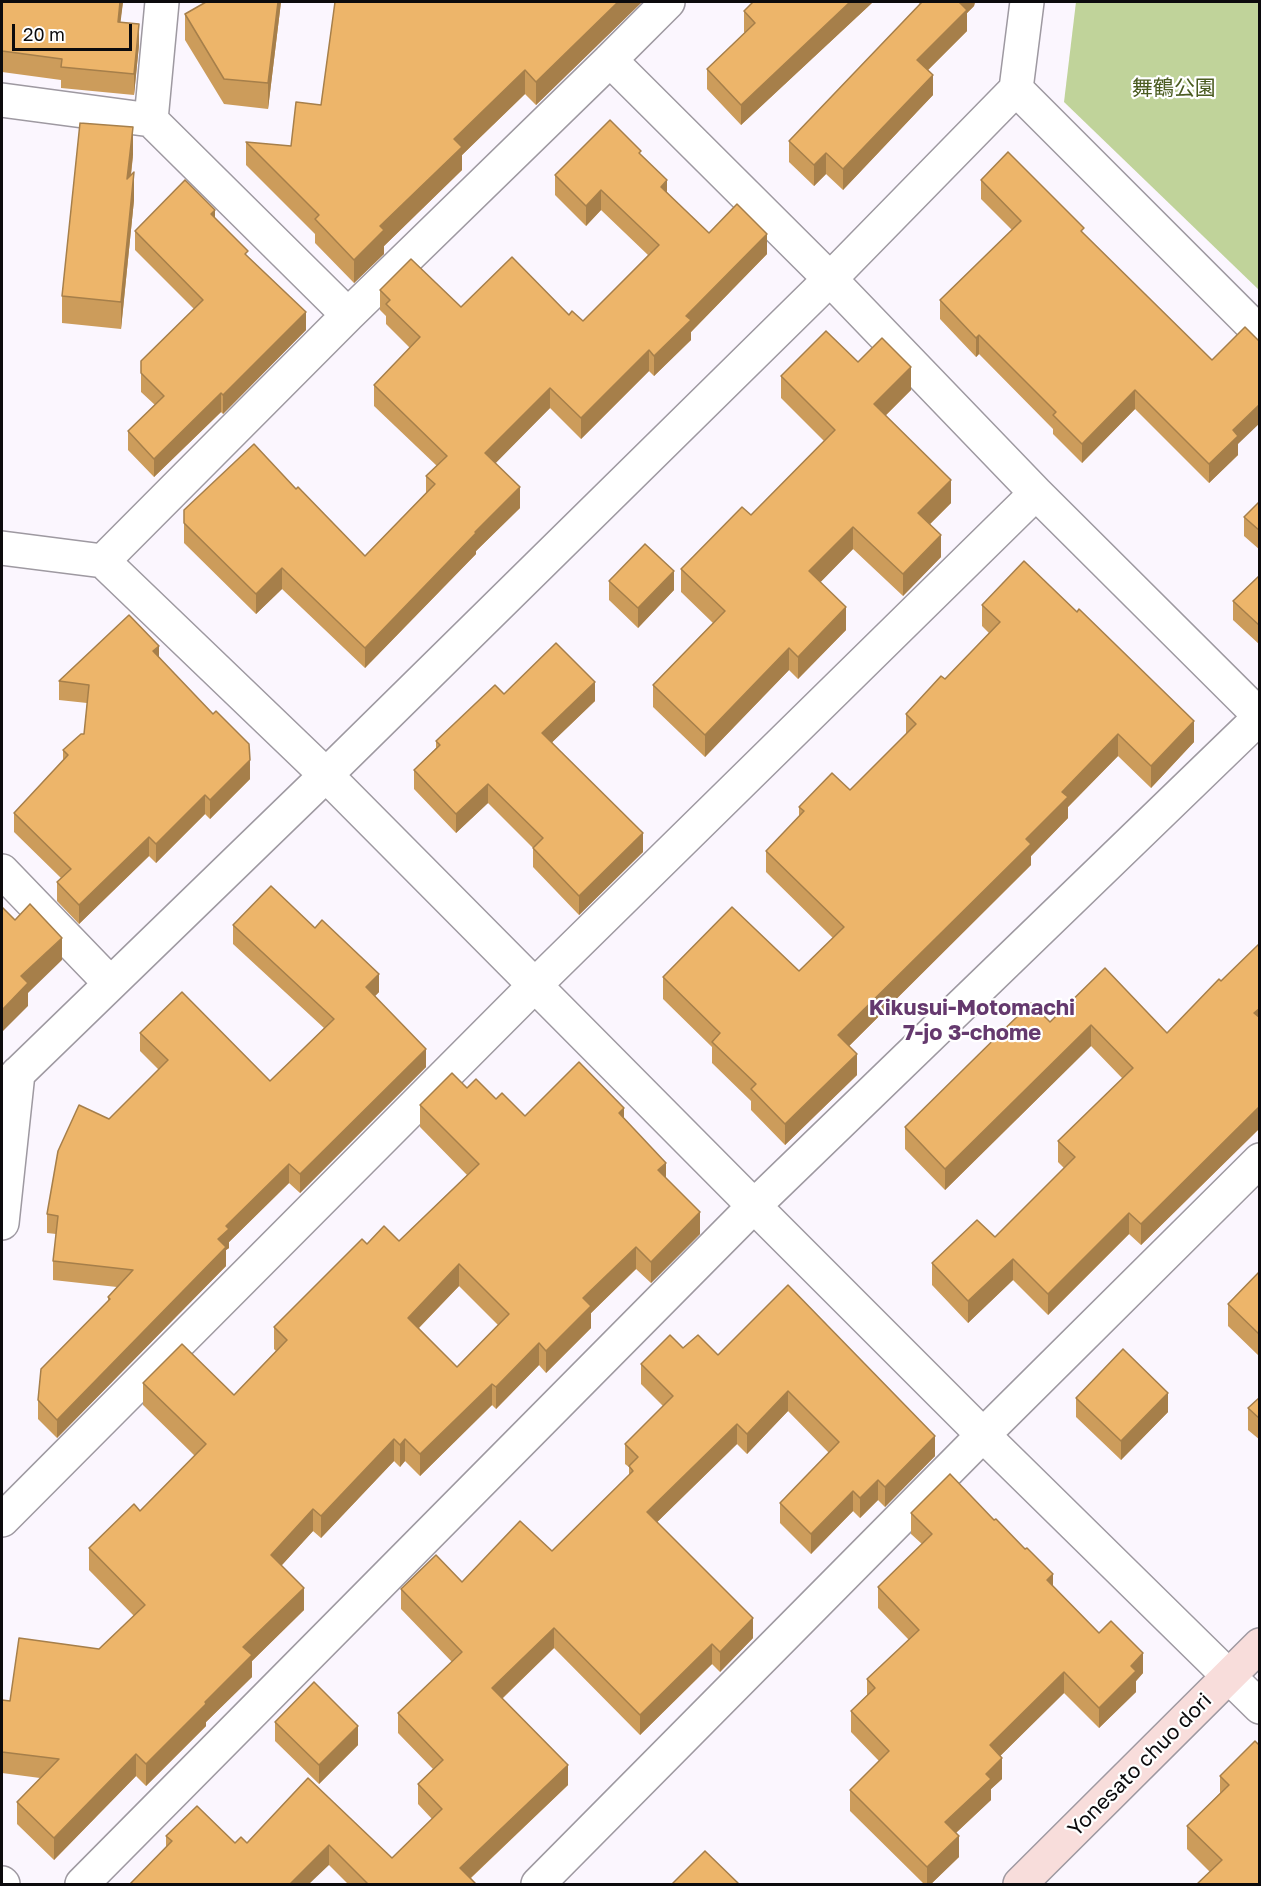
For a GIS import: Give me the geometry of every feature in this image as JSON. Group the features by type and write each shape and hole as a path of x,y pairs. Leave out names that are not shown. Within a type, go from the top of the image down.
{"street":[{"path":"151,120 162,2"},
{"path":"103,561 348,315 668,2"},
{"path":"2,1223 10,1081 326,775 830,279 1016,89 1027,2"},
{"path":"82,1884 754,1206 1260,716 1036,493 830,279 610,60"},
{"path":"1016,89 1260,333"},
{"path":"2,100 151,120 348,315"},
{"path":"2,1520 534,986 1036,493"},
{"path":"2,548 103,561 326,775 983,1435 1260,1707"},
{"path":"2,871 110,983"},
{"path":"538,1884 983,1435 1260,1160"},
{"name":"Yonesato chuo dori","path":"1020,1884 1260,1645"}],"green space":[{"name":"舞鶴公園","path":"1076,2 1259,2 1259,290 1064,102"}],"building":[{"path":"2,2 120,2 118,22 139,24 134,74 61,67 62,59 2,51"},
{"path":"206,2 278,2 268,83 224,79 185,14"},
{"path":"335,2 618,2 536,82 525,70 454,139 462,147 380,226 384,230 354,260 315,219 319,215 246,142 291,146 296,102 321,105"},
{"path":"753,2 850,2 741,105 707,69 755,23 744,11"},
{"path":"922,2 959,2 967,10 917,60 933,75 843,169 826,153 814,165 789,141"},
{"path":"610,120 667,180 661,187 709,233 737,204 767,234 686,316 691,320 654,356 649,350 581,418 550,388 485,453 520,487 365,648 282,568 256,594 184,523 184,510 254,444 296,489 298,487 365,556 435,484 426,476 447,456 374,385 420,337 386,304 390,300 380,290 411,259 461,307 512,257 569,315 572,311 583,321 659,245 601,190 586,206 555,175"},
{"path":"80,123 133,127 127,179 134,172 121,302 62,296"},
{"path":"1008,152 1084,228 1081,231 1212,360 1245,327 1260,342 1260,404 1233,430 1238,436 1209,464 1135,390 1082,444 1053,415 1056,412 979,335 976,338 940,300 1021,221 981,180"},
{"path":"185,180 215,210 211,214 248,251 245,254 306,312 223,395 221,393 154,459 128,431 164,396 141,373 141,361 203,300 135,231"},
{"path":"826,331 858,362 882,338 911,367 874,404 951,480 918,513 941,535 903,574 853,527 809,571 846,607 798,657 789,648 705,735 653,685 725,611 681,569 742,507 751,515 835,430 781,376"},
{"path":"1260,501 1260,531 1244,517"},
{"path":"645,544 674,571 638,608 609,581"},
{"path":"1024,561 1077,612 1079,609 1194,721 1151,766 1118,734 1062,792 1068,797 1026,839 1031,844 838,1035 857,1054 785,1124 751,1089 756,1084 712,1042 720,1033 663,977 732,907 799,971 844,927 766,851 804,811 799,807 832,773 850,790 916,724 906,714 941,676 945,679 1000,622 982,605"},
{"path":"1260,575 1260,626 1233,601"},
{"path":"129,615 159,646 153,651 213,714 216,711 249,744 250,760 210,800 205,795 156,844 149,837 79,905 57,882 71,869 14,813 68,755 63,750 81,734 84,734 89,685 59,681"},
{"path":"556,643 595,682 542,733 643,833 579,896 533,848 543,838 488,784 456,814 414,770 440,745 436,741 495,685 504,694"},
{"path":"271,886 315,928 322,920 379,974 366,987 426,1049 300,1174 289,1164 226,1226 229,1229 218,1239 226,1247 57,1420 38,1400 41,1369 110,1299 108,1297 133,1270 53,1261 58,1216 47,1214 58,1151 79,1105 109,1119 168,1060 140,1033 182,992 270,1081 334,1019 233,925"},
{"path":"30,904 62,938 21,976 28,983 2,1010 2,907 15,920"},
{"path":"1260,943 1260,1008 1254,1013 1260,1018 1260,1106 1141,1224 1129,1213 1048,1294 1013,1259 968,1301 932,1263 977,1220 995,1237 1075,1157 1058,1141 1133,1068 1091,1025 945,1169 905,1127 1031,1003 1050,1022 1105,968 1167,1033 1219,979 1221,981"},
{"path":"579,1062 624,1108 619,1113 666,1163 658,1170 700,1212 651,1262 636,1247 583,1298 591,1306 546,1351 539,1343 496,1387 492,1384 420,1454 405,1439 400,1445 394,1439 321,1516 313,1509 271,1555 304,1588 243,1647 252,1655 146,1764 136,1754 54,1838 17,1802 59,1759 2,1752 2,1700 10,1701 19,1638 99,1649 145,1605 89,1548 134,1504 140,1511 206,1444 143,1383 182,1344 234,1395 287,1340 274,1327 362,1239 367,1244 384,1226 399,1241 479,1164 420,1105 452,1073 467,1088 476,1079 496,1099 502,1093 525,1116","holes":["459,1264 509,1314 457,1367 408,1318"]},
{"path":"1260,1271 1260,1335 1228,1304"},
{"path":"788,1285 935,1436 885,1487 878,1480 860,1498 853,1491 811,1534 780,1503 839,1442 788,1391 747,1434 737,1424 647,1512 753,1618 720,1652 712,1644 640,1715 554,1628 492,1688 568,1765 460,1868 476,1884 368,1884 329,1845 290,1884 130,1884 172,1841 166,1836 197,1806 235,1843 241,1837 247,1843 308,1778 392,1858 442,1809 418,1784 443,1760 398,1713 462,1652 401,1589 436,1555 462,1582 520,1521 552,1551 633,1471 629,1466 638,1457 625,1444 673,1396 641,1364 670,1335 683,1348 698,1335 718,1355"},
{"path":"1123,1349 1168,1393 1121,1441 1076,1398"},
{"path":"1260,1397 1260,1419 1248,1408"},
{"path":"950,1474 994,1520 996,1519 1053,1574 1047,1580 1099,1633 1111,1621 1143,1653 1131,1666 1136,1671 1099,1708 1064,1672 990,1745 1002,1758 986,1774 991,1779 945,1822 959,1836 927,1867 850,1790 889,1751 851,1711 875,1688 867,1679 919,1630 878,1587 932,1534 911,1513"},
{"path":"314,1682 358,1726 319,1765 275,1722"},
{"path":"1255,1741 1260,1746 1260,1884 1197,1884 1222,1860 1187,1826 1229,1785 1220,1776"},
{"path":"705,1851 739,1884 672,1884"}],"district":[{"name":"Kikusui-Motomachi 7-jo 3-chome","path":"972,1020"}]}
